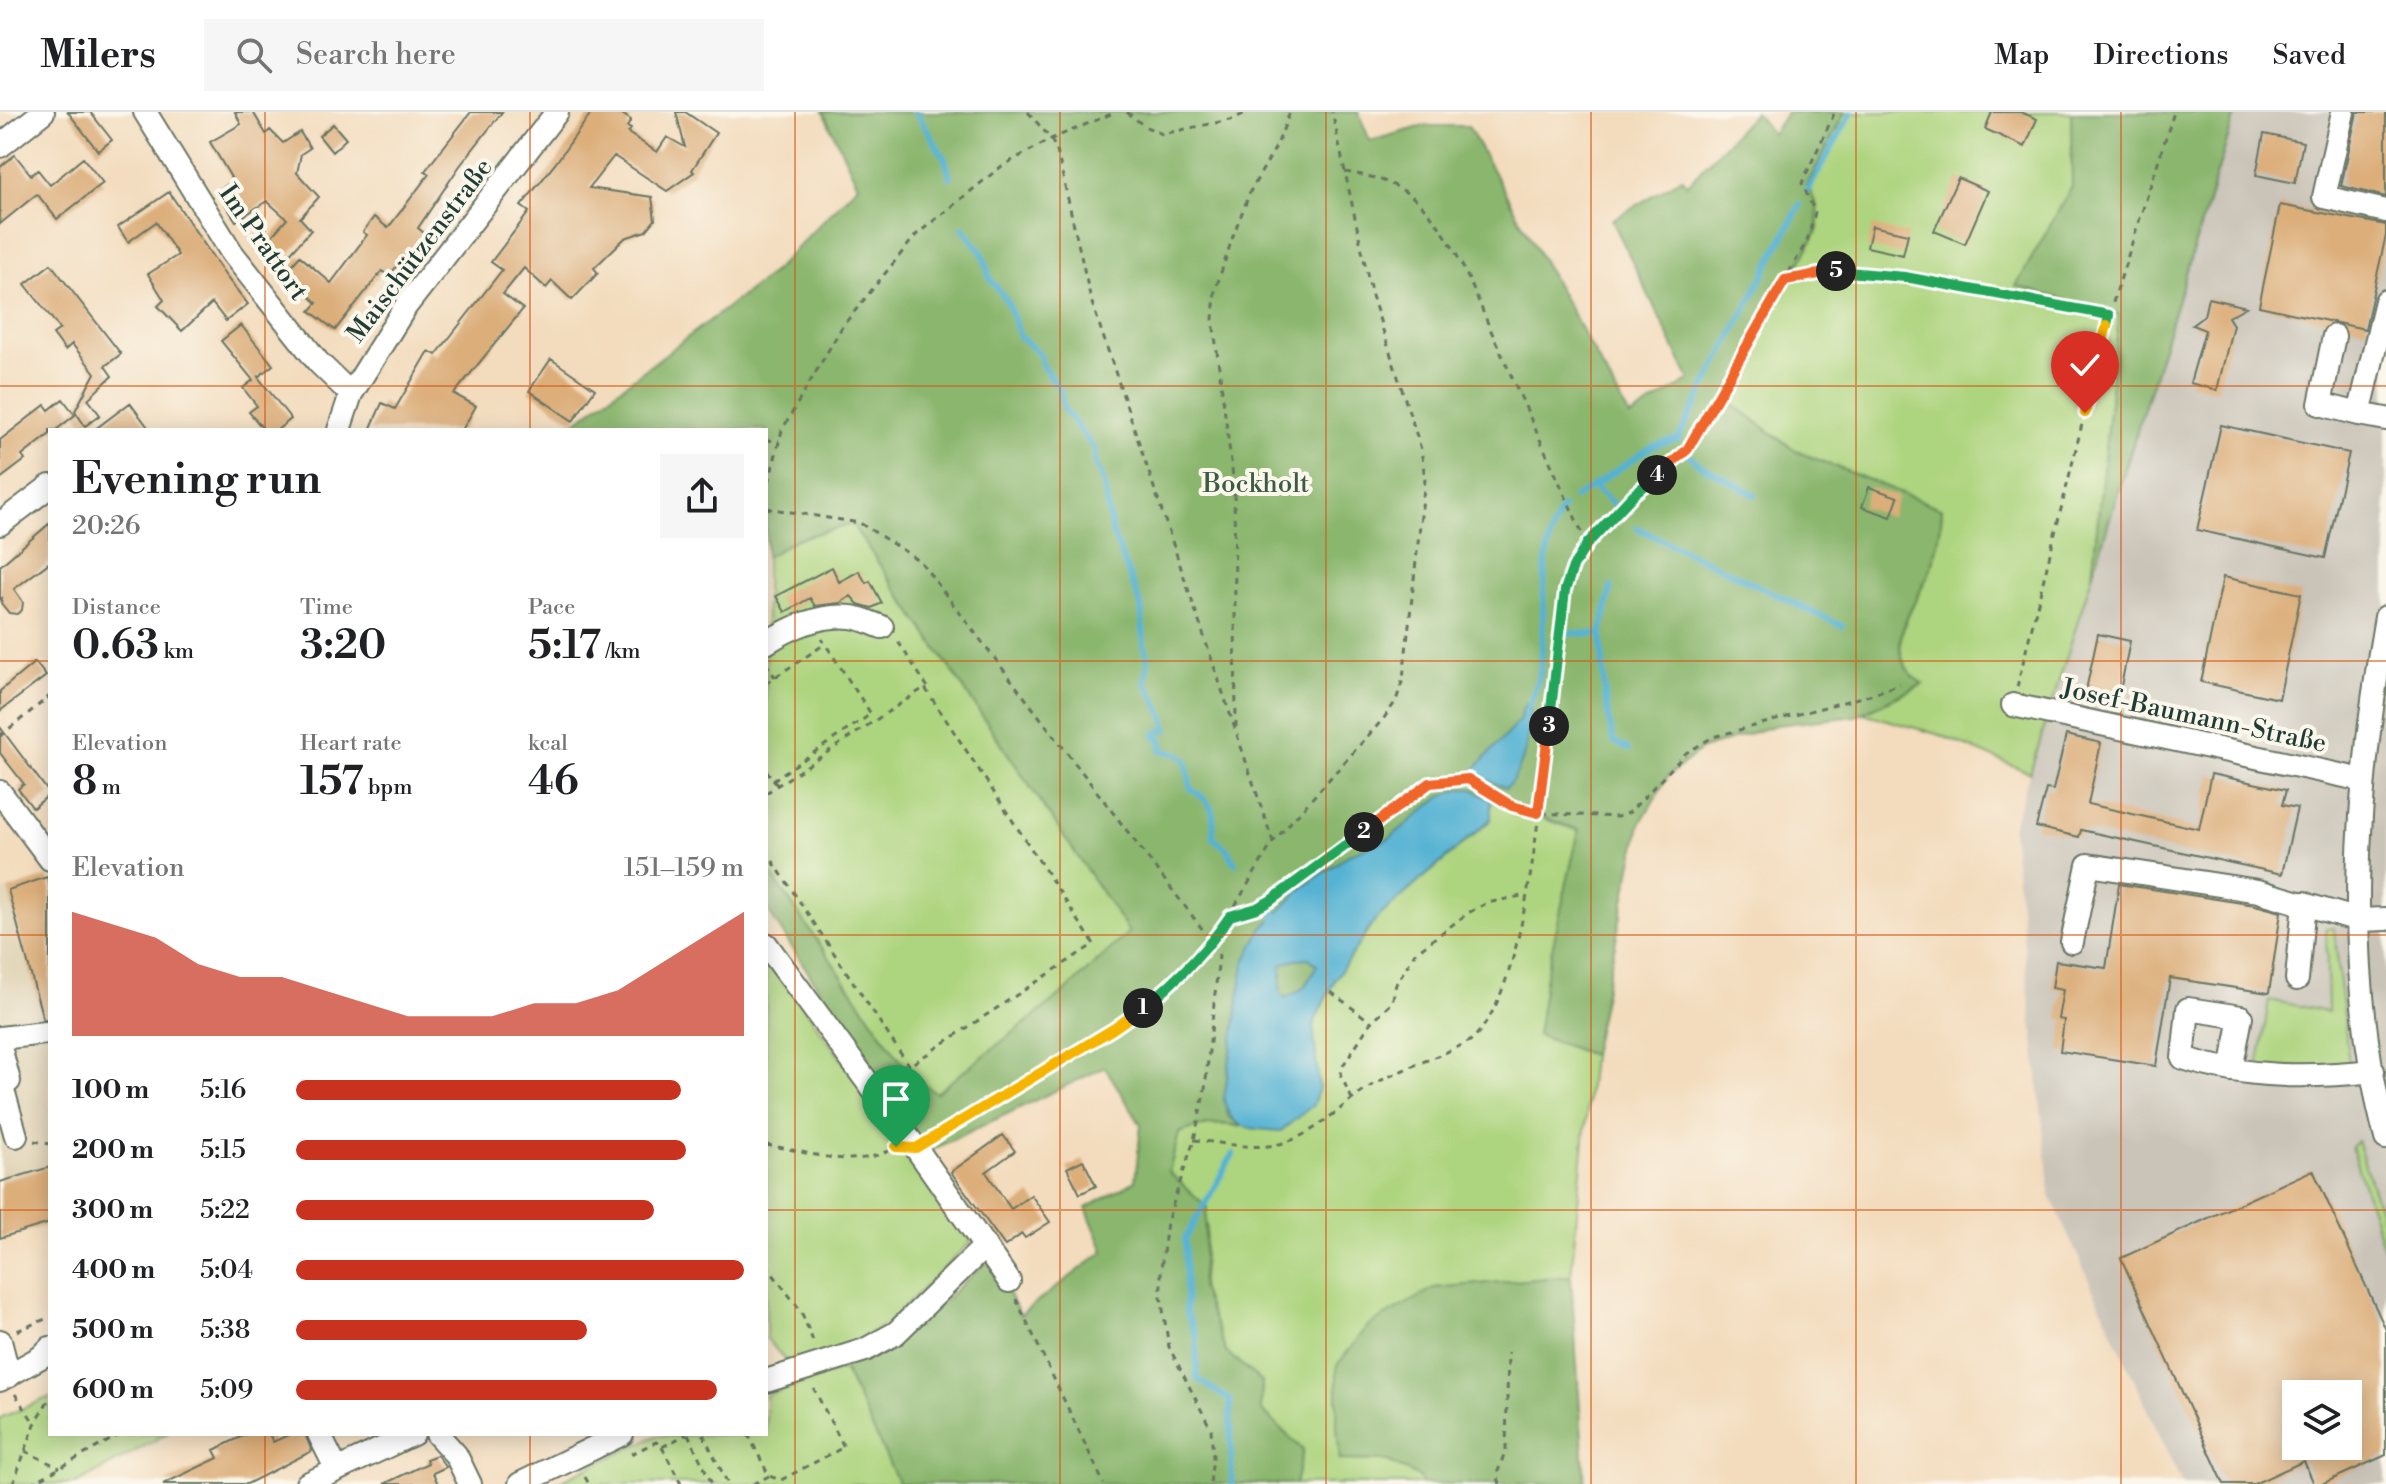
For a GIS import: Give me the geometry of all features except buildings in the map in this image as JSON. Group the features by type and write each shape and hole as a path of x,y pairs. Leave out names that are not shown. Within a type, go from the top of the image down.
{"street":[{"path":"0,146 43,112"},
{"name":"Im Prattort","path":"145,112 232,253 318,362 351,394"},
{"name":"Maischützenstraße","path":"340,428 351,394 406,306 557,112"},
{"path":"2343,112 2324,197 2386,211"},
{"path":"2359,414 2386,301"},
{"path":"2334,336 2320,404 2386,419"},
{"path":"0,524 48,488"},
{"path":"768,642 794,627 827,618 853,617 882,627"},
{"path":"2386,617 2363,780 2358,858 2366,1025 2386,1138"},
{"name":"Josef-Baumann-Straße","path":"2013,705 2363,780"},
{"path":"0,792 48,854"},
{"path":"2072,942 2088,865 2258,891 2359,920 2386,919"},
{"path":"2297,979 2304,903"},
{"path":"768,947 1009,1281"},
{"path":"0,1038 45,1033"},
{"path":"0,1047 9,1081 0,1083 16,1136"},
{"path":"2231,1070 2290,1076 2373,1071"},
{"path":"768,1381 814,1375 896,1333 985,1246"},
{"path":"5,1378 6,1337"},
{"path":"5,1378 48,1350"},
{"path":"320,1436 337,1470"},
{"path":"307,1484 409,1436"},
{"path":"439,1436 456,1455 470,1484"},
{"path":"520,1484 618,1436"}],"path":[{"path":"1028,112 1057,151 1091,300 1273,842"},
{"path":"768,486 779,441 842,327 916,235 1002,166 1051,139 1116,112"},
{"path":"1127,112 1144,126 1162,134 1234,119 1247,112"},
{"path":"1236,732 1234,485 1213,320 1215,291 1251,190 1277,145 1290,112"},
{"path":"768,1145 848,1160 866,1159 896,1147 916,1148 1125,1021 1169,986 1213,943 1273,842 1396,701 1403,679 1425,479 1421,449 1372,296 1332,112"},
{"path":"1194,1140 1274,1146 1302,1135 1380,1081 1470,1041 1491,1018 1510,967 1527,894 1565,590 1573,567 1587,544 1634,494 1687,450 1785,280 1807,241 1815,213 1802,183 1835,112"},
{"path":"2013,705 2109,315 2174,112"},
{"path":"1345,172 1378,178 1402,190 1430,215 1445,238 1459,261 1587,544"},
{"path":"1785,280 1833,271 1866,272 2109,315"},
{"path":"768,440 779,441"},
{"path":"768,508 860,523 920,561 1213,943 1219,956 1205,1089 1194,1140 1167,1222 1161,1269 1161,1297 1169,1347 1211,1429 1213,1457 1210,1484"},
{"path":"773,780 871,714 811,622"},
{"path":"768,854 909,1066 1094,944 925,688 927,686 900,643 882,627"},
{"path":"768,682 825,644"},
{"path":"768,666 775,677"},
{"path":"1230,916 1270,901 1430,783 1468,779 1512,806 1538,813 1617,817 1630,812 1686,753 1713,737 1900,684"},
{"path":"768,792 925,688"},
{"path":"0,736 48,698"},
{"path":"768,773 777,785"},
{"path":"1345,846 1350,854"},
{"path":"1352,1099 1341,1076 1342,1067 1371,1022 1392,1003 1396,984 1415,953 1468,913 1487,903 1527,894"},
{"path":"1331,992 1371,1022"},
{"path":"753,1484 769,1476 781,1480 844,1447 814,1375 815,1346 801,1311 768,1268"},
{"path":"1009,1281 1051,1377 1104,1484"},
{"path":"6,1337 48,1318"},
{"path":"1500,1484 1497,1474 1506,1449 1508,1352"},
{"path":"5,1378 35,1424"},
{"path":"13,1484 35,1424 48,1401"},
{"path":"31,1484 117,1436"},
{"path":"662,1447 684,1436"},
{"path":"689,1436 712,1484"},
{"path":"704,1436 728,1484"},
{"path":"749,1436 769,1476"},
{"path":"656,1442 662,1447 681,1484"},
{"path":"25,1451 60,1468"}],"shaded area":[{"path":"2236,112 2386,112 2386,1484 2182,1484 2050,1195 2012,829"},
{"path":"48,878 48,1227 4,1238 0,1224 0,892"}],"green space":[{"name":"Bockholt","path":"823,112 1358,112 1370,141 1424,126 1468,126 1630,417 1690,380 1612,220 1682,178 1687,185 1755,112 1772,134 1787,112 1845,112 1807,185 1817,206 1818,229 1727,400 1796,451 1942,509 1935,555 1903,629 1900,644 1902,658 1909,671 1923,684 1856,716 1776,725 1702,749 1668,776 1640,824 1592,1055 1537,1035 1546,975 1579,830 1462,789 1441,796 1390,838 1350,854 1302,888 1261,930 1232,1042 1224,1100 1228,1116 1241,1127 1210,1125 1179,1133 1169,1172 1207,1207 1201,1288 1226,1352 1262,1382 1261,1410 1303,1450 1295,1484 899,1484 842,1365 899,1340 990,1259 1020,1315 1104,1251 1086,1208 1135,1181 1141,1125 1105,1067 927,1152 768,911 768,870 909,1073 936,1093 1064,993 1129,932 852,524 796,539 768,556 768,428 568,428 770,275 858,185"},
{"path":"1845,112 2071,112 2072,187 2016,286 2119,314 2092,576 2030,773 1940,735 1863,713 1922,685 1909,671 1902,657 1901,643 1903,629 1935,555 1942,509 1796,451 1727,400 1818,229 1817,206 1807,185"},
{"path":"2071,112 2236,112 2092,576 2119,315 2016,286 2072,187"},
{"path":"852,524 1129,932 1064,993 936,1093 909,1073 768,870 768,556 796,539"},
{"path":"1491,801 1579,831 1537,1035 1592,1055 1571,1276 1434,1288 1337,1365 1340,1460 1388,1461 1422,1478 1422,1484 1295,1484 1303,1450 1261,1410 1262,1382 1226,1352 1201,1288 1207,1226 1169,1172 1179,1133 1218,1124 1281,1131 1319,1088 1312,1025 1335,979 1376,919 1491,820"},
{"path":"2326,928 2334,928 2349,1064 2258,1070 2269,1000 2328,1012"},
{"path":"768,957 972,1241 888,1323 836,1352 790,1366 768,1340"},
{"path":"1309,958 1317,965 1300,994 1285,998 1280,992 1282,965 1295,959"},
{"path":"2357,1141 2386,1229 2386,1254 2351,1147"},
{"path":"1571,1276 1585,1484 1422,1484 1421,1478 1388,1461 1340,1460 1337,1365 1368,1326 1434,1288"},
{"path":"843,1369 902,1484 553,1484 656,1436 768,1436 768,1394"},
{"path":"48,1398 48,1436 162,1436 76,1484 0,1484 0,1418"}],"water":[{"path":"1531,700 1526,746 1513,779 1506,788 1479,777 1474,770 1519,721 1523,707"},
{"path":"1473,789 1491,801 1491,819 1376,919 1335,979 1313,1025 1319,1088 1313,1105 1281,1131 1252,1129 1238,1124 1224,1100 1244,963 1261,930 1302,888 1350,854 1390,838 1441,796","holes":["1309,958 1317,965 1305,986 1285,998 1280,992 1282,965 1295,959"]}],"waterway":[{"path":"916,112 945,159 950,177"},
{"path":"1808,190 1852,112"},
{"path":"1575,498 1653,446 1678,439 1800,205"},
{"path":"963,228 983,254 990,279 1007,301 1020,337 1040,354 1042,365 1060,390 1064,409 1095,450 1095,463 1102,475 1112,532 1141,605 1148,661 1145,682 1167,730 1157,732 1155,736 1163,741 1160,750 1179,754 1186,761 1191,789 1211,809 1213,838 1227,849 1235,863"},
{"path":"1689,455 1700,465 1755,495"},
{"path":"1593,486 1612,503"},
{"path":"1529,706 1540,669 1549,542 1563,507"},
{"path":"1637,528 1842,626"},
{"path":"1601,634 1611,587"},
{"path":"1570,633 1601,634 1605,697 1613,741 1628,749"},
{"path":"1269,908 1275,915 1274,922"},
{"path":"1232,1484 1230,1400 1197,1379 1196,1336 1186,1312 1185,1239 1233,1154"}],"route":[{"path":"896,1147 916,1148 1137,1013 1213,943 1230,916 1270,901 1430,783 1468,779 1512,806 1538,813 1565,590 1573,567 1587,544 1634,494 1687,450 1785,280 1850,270 1905,277 2109,315 2085,413"}]}
